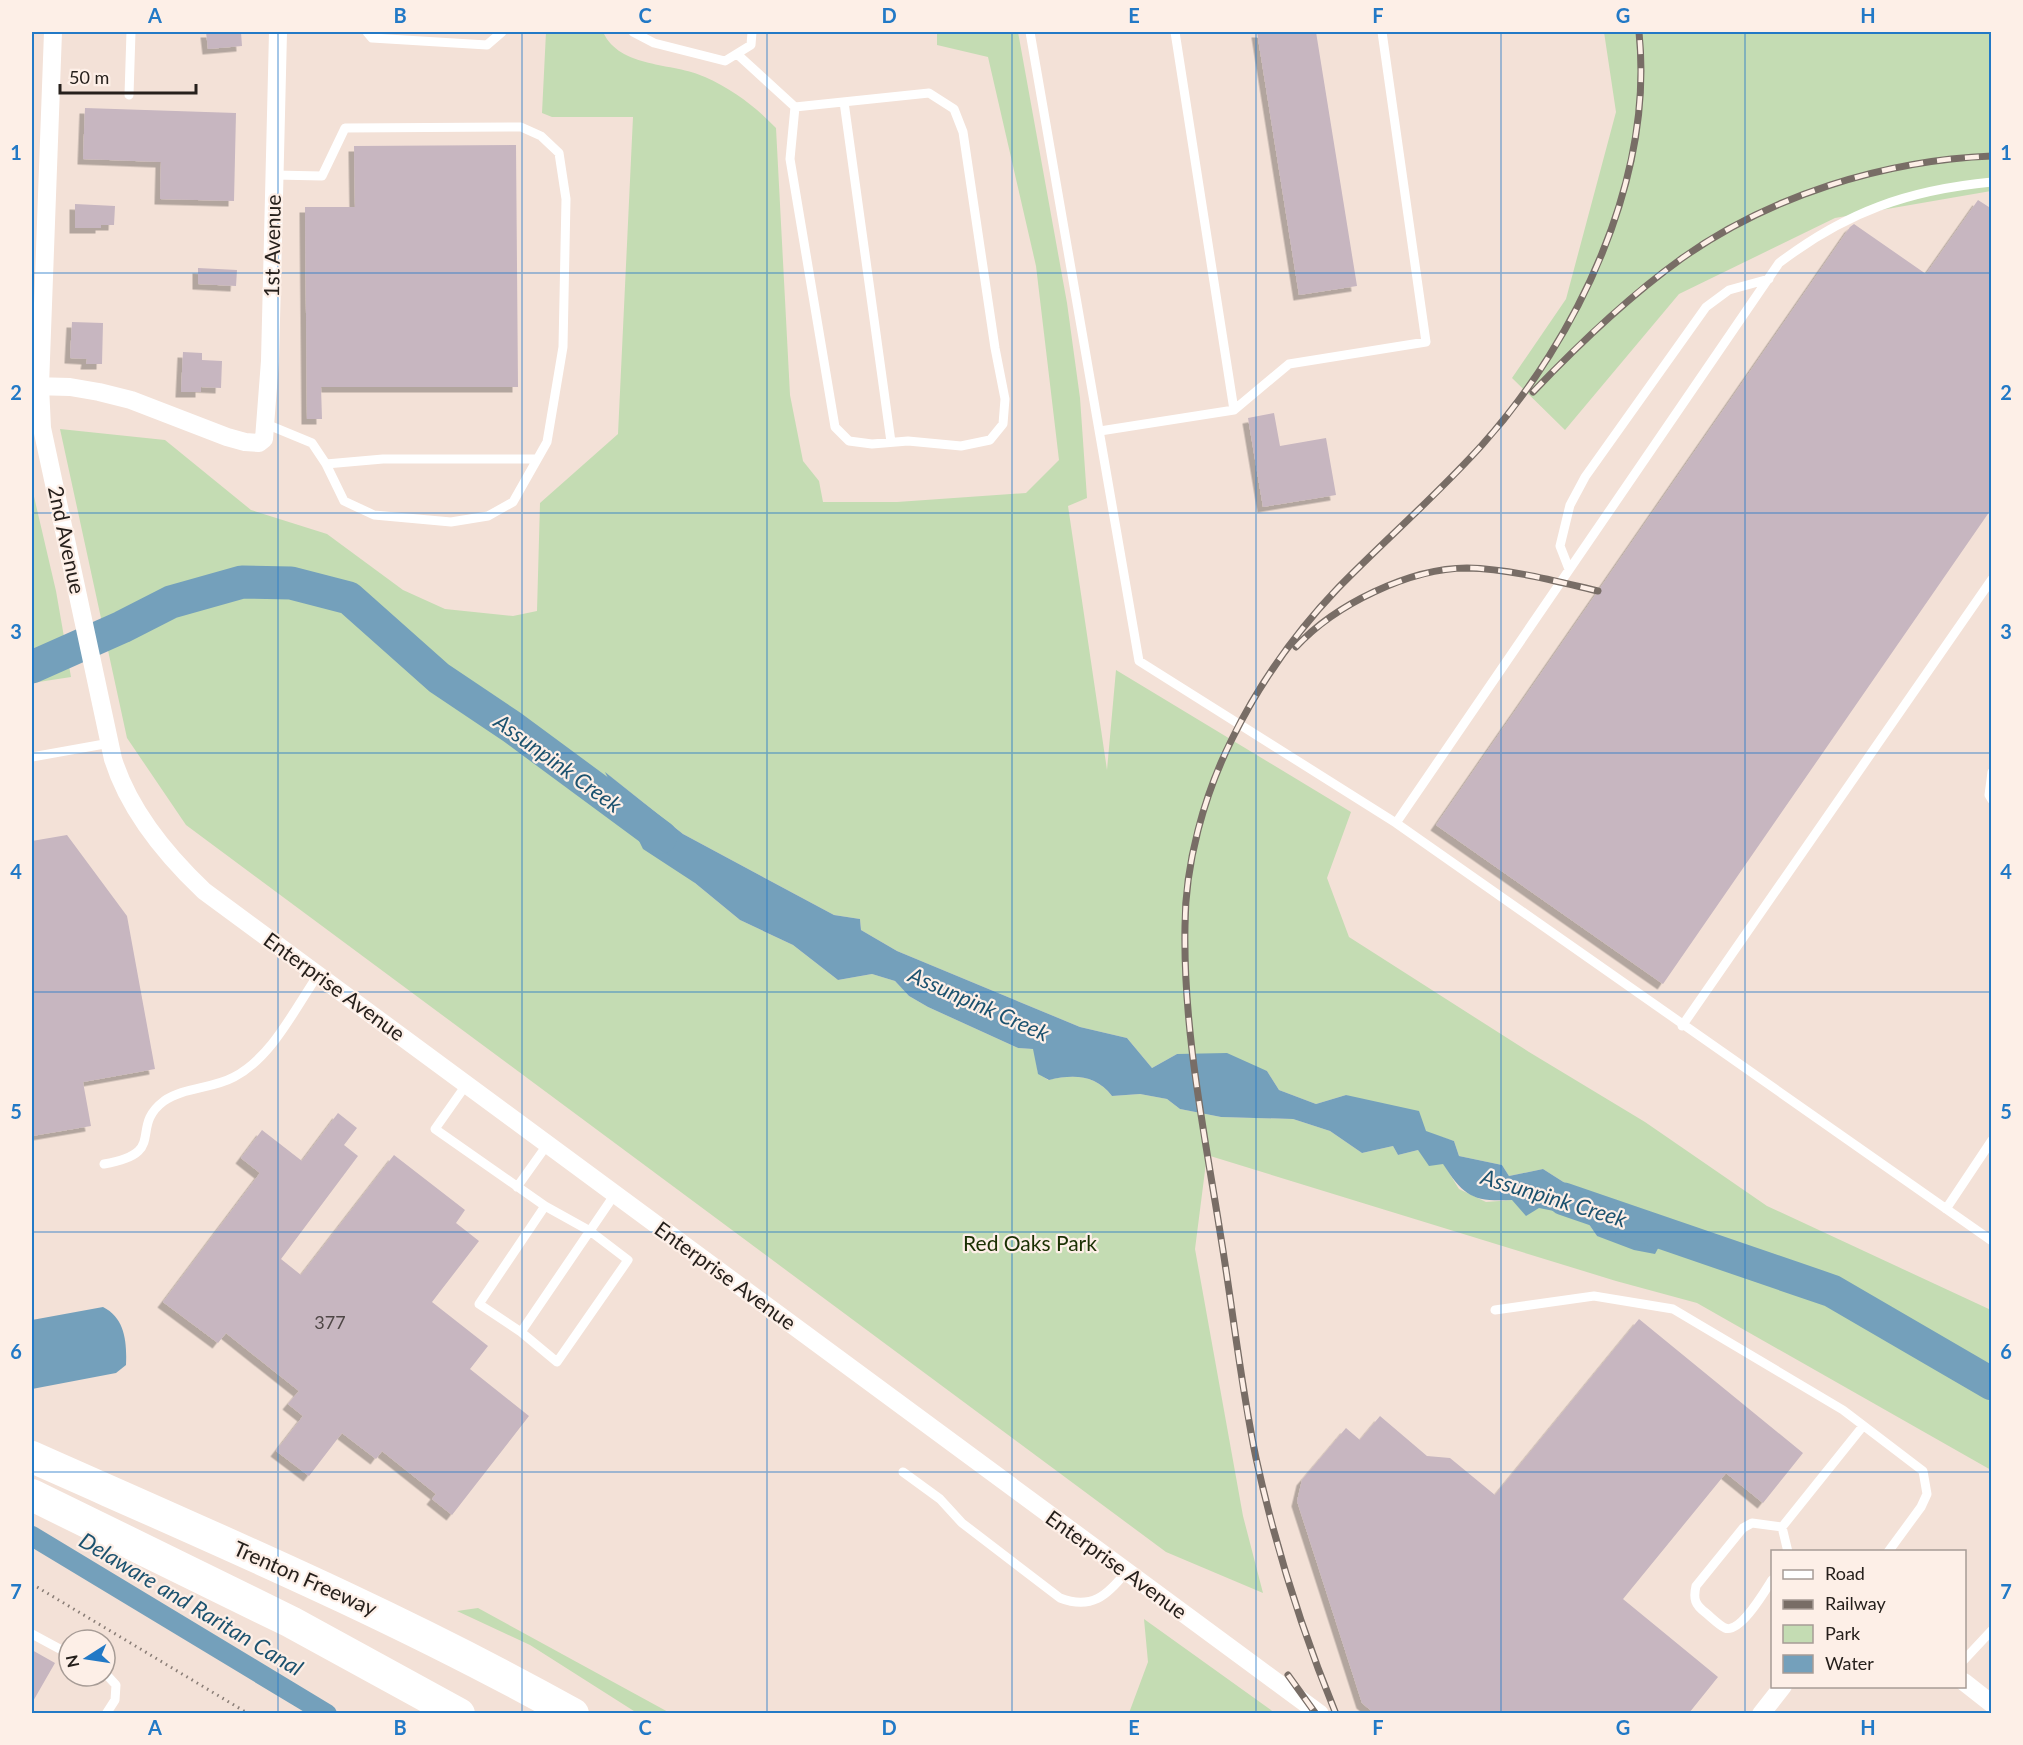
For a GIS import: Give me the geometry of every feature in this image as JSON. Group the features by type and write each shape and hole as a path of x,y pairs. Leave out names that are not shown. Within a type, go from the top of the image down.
{"highway":[{"name":"Trenton Freeway","path":"32,1457 354,1600 439,1641 573,1713"},
{"name":"Trenton Freeway","path":"32,1495 291,1622 459,1713"}],"street":[{"name":"2nd Avenue","path":"53,32 36,386 42,428 116,769 146,822"},
{"name":"1st Avenue","path":"266,424 278,32"},
{"path":"36,386 70,387 131,400 245,442 259,442 264,439 266,424"},
{"name":"Enterprise Avenue","path":"146,822 180,869 204,891 1320,1713"},
{"path":"1966,1683 1992,1704"},
{"path":"1761,1713 1781,1688"}],"lane":[{"path":"129,95 131,32"},
{"path":"367,32 372,38 487,45 502,32"},
{"path":"633,32 654,43 725,62 751,45 752,32"},
{"path":"1030,32 1140,661 1396,823 1682,1026 1992,1241"},
{"path":"1175,32 1234,410"},
{"path":"1100,430 1234,410 1289,364 1426,342 1382,32"},
{"path":"737,54 795,107 929,93 954,109 963,132 995,348 1005,399 1003,424 990,440 961,446 849,441 835,427 790,159 795,107"},
{"path":"843,102 891,442"},
{"path":"266,424 312,443 326,464 344,501 374,515 451,522 488,516 513,502 547,442 563,348 566,199 559,153 541,136 521,127 345,128 322,176 275,176"},
{"path":"1396,823 1779,263 1813,238 1876,205 1966,185 1992,183"},
{"path":"1569,569 1560,546 1570,505 1585,477 1706,307 1729,290 1769,279"},
{"path":"326,464 383,459 537,459"},
{"path":"1682,1026 1992,579"},
{"path":"32,757 110,743"},
{"path":"1992,772 1989,795 1992,800"},
{"path":"104,1164 136,1156 145,1144 152,1113 165,1101 183,1092 213,1086 251,1066 266,1051 318,975"},
{"path":"466,1085 435,1128 544,1206 590,1230 628,1260 557,1362 521,1332 479,1304 544,1206"},
{"path":"1946,1209 1992,1140"},
{"path":"517,1187 547,1145"},
{"path":"521,1332 615,1194"},
{"path":"1495,1310 1594,1296 1672,1309 1748,1352 1863,1425 1923,1471 1927,1494 1921,1507 1889,1550"},
{"path":"1782,1527 1863,1425"},
{"path":"903,1472 940,1499 962,1523 1060,1598 1074,1604 1094,1602 1114,1587 1126,1572"},
{"path":"1771,1583 1741,1624 1732,1629 1725,1628 1697,1606 1694,1597 1696,1586 1743,1528 1752,1523 1782,1527"},
{"path":"1782,1527 1791,1550"},
{"path":"1966,1659 1992,1630"},
{"path":"32,1634 57,1648"},
{"path":"106,1713 115,1700 116,1688"}],"path":[{"path":"32,1584 249,1713"}],"green space":[{"name":"Red Oaks Park","path":"546,32 603,32 611,44 634,59 705,77 725,87 752,106 776,128 790,395 803,461 819,481 823,502 897,502 1026,493 1059,460 1036,266 988,57 937,45 937,32 1018,32 1067,303 1080,398 1087,498 1068,506 1107,770 1116,670 1351,812 1327,878 1349,937 1529,1052 1645,1122 1767,1206 1991,1310 1991,1470 1697,1303 1616,1281 1207,1155 1195,1249 1243,1516 1263,1593 1166,1552 186,825 127,738 60,429 165,440 251,510 327,534 403,590 445,609 513,616 537,611 540,503 618,434 633,117 552,117 542,113","holes":["606,773 683,834 834,915 860,919 861,930 897,951 1080,1027 1127,1038 1152,1068 1177,1054 1267,1071 1279,1090 1316,1104 1346,1095 1426,1132 1454,1141 1459,1156 1502,1165 1509,1176 1543,1169 1565,1183 1592,1195 1613,1223 1662,1241 1597,1236 1584,1217 1512,1200 1486,1202 1459,1189 1443,1163 1418,1150 1398,1155 1393,1146 1362,1153 1330,1131 1293,1119 1221,1117 1180,1109 1167,1099 1140,1094 1112,1096 1099,1084 1084,1078 1067,1077 1048,1080 1038,1073 1034,1049 1018,1048 928,1007 909,996 895,981 872,974 838,980 793,945 740,920 695,883"]},
{"path":"1604,32 1991,32 1991,191 1835,218 1679,294 1565,430 1512,378 1566,299 1616,112"},
{"path":"32,488 56,591 71,677 32,683"},
{"path":"478,1608 670,1713 637,1713 530,1645 457,1611"},
{"path":"1144,1619 1275,1713 1129,1713 1148,1662"}],"water":[{"path":"605,772 683,834 834,915 860,919 861,930 897,951 1080,1027 1127,1038 1152,1068 1177,1054 1227,1053 1267,1071 1279,1090 1316,1104 1346,1095 1419,1111 1426,1131 1454,1141 1459,1156 1502,1165 1509,1176 1543,1169 1565,1183 1592,1195 1613,1223 1662,1241 1655,1254 1634,1250 1597,1236 1584,1217 1539,1208 1526,1216 1512,1200 1487,1200 1470,1195 1457,1183 1443,1164 1429,1166 1418,1150 1398,1155 1393,1146 1362,1153 1330,1131 1293,1119 1221,1117 1180,1109 1167,1099 1140,1094 1112,1096 1099,1084 1084,1078 1067,1077 1049,1080 1038,1074 1033,1049 1018,1048 928,1007 909,996 895,981 872,974 838,980 793,945 740,920 695,883 643,849"},
{"path":"103,1307 116,1317 120,1324 125,1339 126,1365 116,1373 32,1389 32,1320"}],"building":[{"path":"206,32 241,32 242,46 208,49"},
{"path":"1257,32 1316,32 1357,286 1299,295"},
{"path":"85,108 236,113 234,201 160,199 161,162 83,159"},
{"path":"516,145 518,387 321,387 322,419 307,419 305,207 355,207 354,146"},
{"path":"1978,200 1992,209 1992,508 1663,984 1436,825 1850,227 1854,224 1926,274"},
{"path":"75,204 115,206 114,225 101,225 101,228 75,228"},
{"path":"198,268 237,270 236,286 198,284"},
{"path":"72,322 103,323 102,364 86,364 87,359 70,358"},
{"path":"183,352 202,353 202,360 222,361 221,388 201,387 201,392 181,392"},
{"path":"1274,413 1280,446 1326,438 1336,495 1263,507 1248,418"},
{"path":"67,835 127,916 155,1069 83,1082 91,1126 32,1136 32,841"},
{"path":"338,1113 357,1128 344,1145 358,1156 281,1259 301,1275 394,1155 465,1210 456,1223 479,1241 432,1302 488,1346 470,1369 529,1416 452,1515 432,1499 436,1494 382,1451 376,1459 342,1433 309,1476 276,1451 303,1416 288,1404 299,1391 226,1333 218,1343 163,1302 260,1173 241,1158 262,1130 302,1161"},
{"path":"1639,1319 1803,1453 1763,1503 1726,1473 1623,1599 1718,1677 1689,1713 1374,1713 1362,1703 1297,1501 1302,1480 1346,1428 1360,1440 1380,1416 1427,1456 1450,1458 1495,1495"},
{"path":"32,1650 55,1663 32,1703"}],"waterway":[{"name":"Assunpink Creek","path":"32,667 122,627 171,602 242,582 291,583 349,598 439,678 512,727 661,837"},
{"name":"Assunpink Creek","path":"1564,1199 1832,1291 1992,1384"},
{"name":"Delaware and Raritan Canal","path":"32,1536 327,1714"}],"railway":[{"path":"1336,1714 1312,1651 1281,1555 1263,1491 1246,1404 1191,1044 1185,965 1185,926 1192,854 1205,806 1222,761 1254,699 1279,660 1338,588 1482,445 1517,403 1549,356 1578,306 1602,253 1621,199 1634,143 1640,87 1639,32"},
{"path":"1533,392 1586,339 1642,289 1681,259 1752,217 1829,185 1870,174 1911,165 1992,156"},
{"path":"1296,647 1331,617 1352,604 1374,592 1422,574 1467,568 1500,571 1598,591"},
{"path":"1288,1675 1316,1714"}]}
